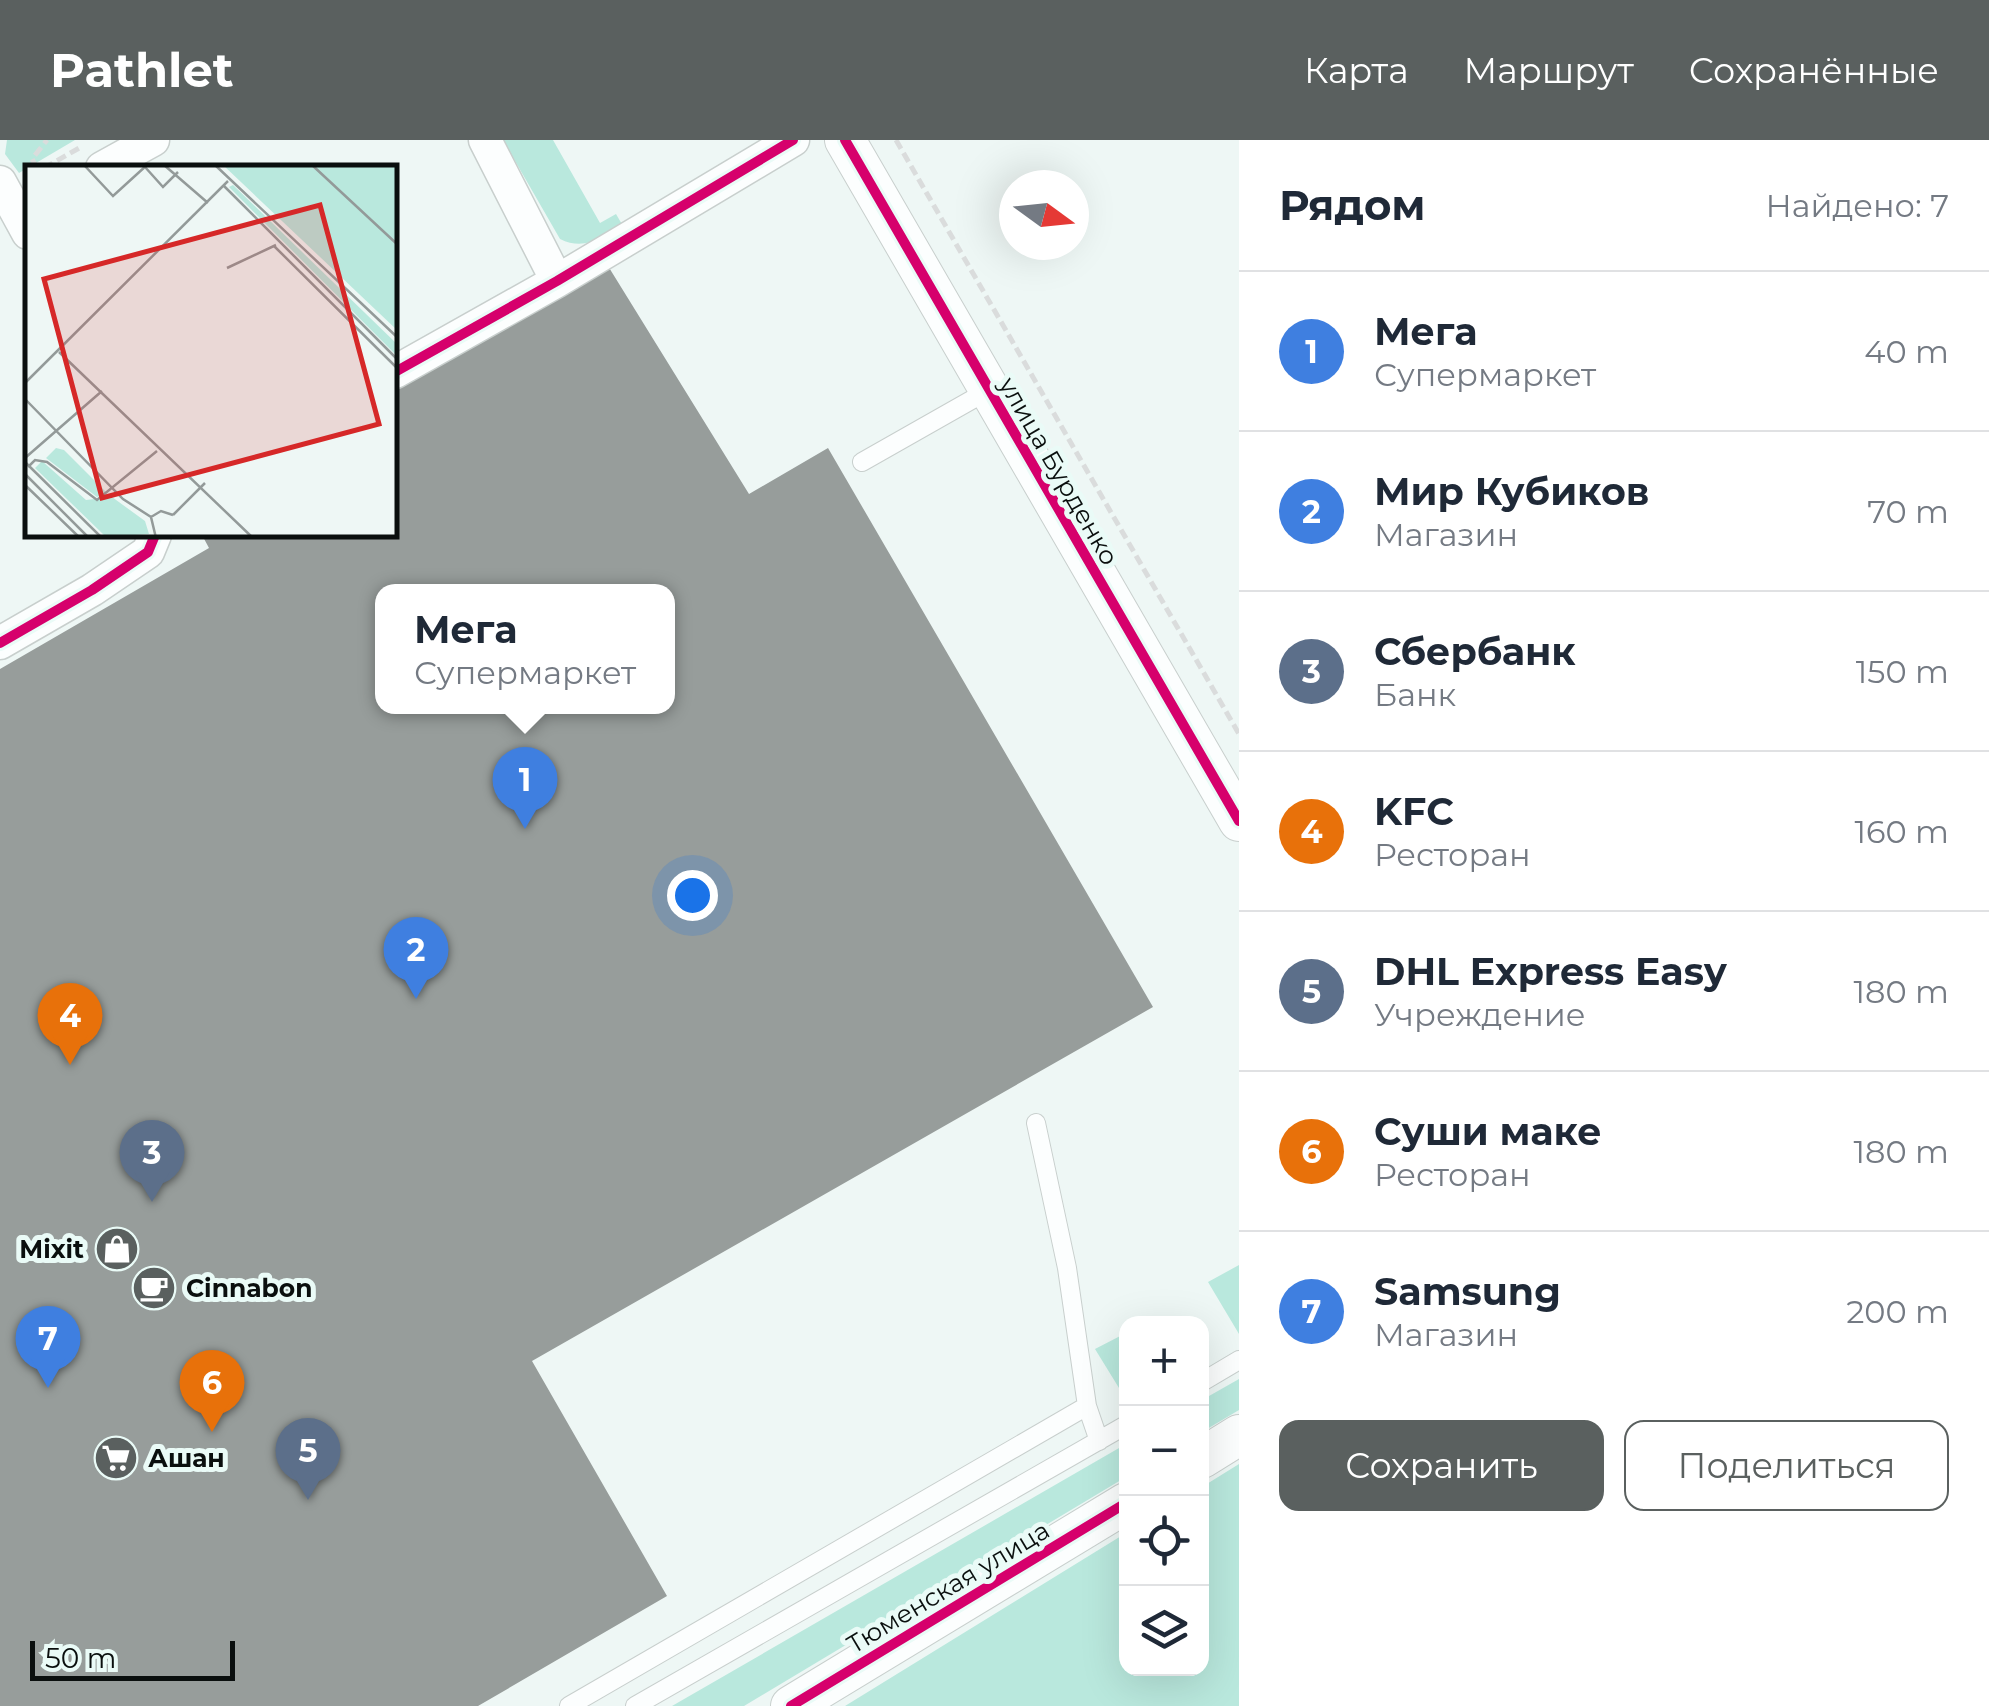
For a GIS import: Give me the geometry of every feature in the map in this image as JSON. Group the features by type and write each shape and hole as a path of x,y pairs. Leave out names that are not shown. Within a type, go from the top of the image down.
{"street":[{"path":"107,165 153,140"},
{"path":"486,140 561,286"},
{"path":"398,370 561,286 793,140"},
{"name":"улица Бурденко","path":"845,140 1239,821"},
{"path":"0,182 18,220"},
{"path":"0,642 92,590 148,552 155,538"},
{"path":"1209,1454 1239,1435"},
{"name":"Тюменская улица","path":"791,1706 1119,1507"}],"lane":[{"path":"862,462 989,390"},
{"path":"1036,1123 1067,1268 1087,1406 1099,1440"},
{"path":"1209,1378 1239,1360"},
{"path":"569,1706 1087,1406"},
{"path":"636,1706 1119,1429"}],"path":[{"path":"35,165 32,159 47,140"},
{"path":"49,165 94,140"},
{"path":"896,140 1239,734"}],"green space":[{"path":"7,140 75,140 33,165 25,165 19,173 5,154"},
{"path":"503,140 553,140 600,223 616,214 623,226 585,243 560,239"},
{"path":"1239,1265 1239,1334 1208,1282"},
{"path":"1119,1337 1119,1388 1095,1349"},
{"path":"1239,1379 1239,1410 1209,1428 1209,1396"},
{"path":"1119,1448 1119,1481 744,1706 672,1706"},
{"path":"1239,1464 1239,1706 845,1706 1119,1537 1119,1676 1209,1676 1209,1483"}],"building":[{"path":"608,266 749,494 828,448 1153,1007 532,1361 667,1596 478,1706 0,1706 0,669 209,548 204,538 398,538 398,389"}],"cycle path":[{"path":"398,370 793,140"},
{"path":"845,140 1239,821"},
{"path":"0,643 92,590 148,552 154,538"},
{"path":"791,1706 1119,1507"}],"place":[{"name":"Мега","path":"525,829"},
{"name":"Мир Кубиков","path":"416,999"},
{"name":"KFC","path":"70,1065"},
{"name":"Сбербанк","path":"152,1202"},
{"name":"Mixit","path":"117,1249"},
{"name":"Cinnabon","path":"154,1288"},
{"name":"Samsung","path":"48,1388"},
{"name":"Суши маке","path":"212,1432"},
{"name":"Ашан","path":"116,1458"},
{"name":"DHL Express Easy","path":"308,1500"}]}
